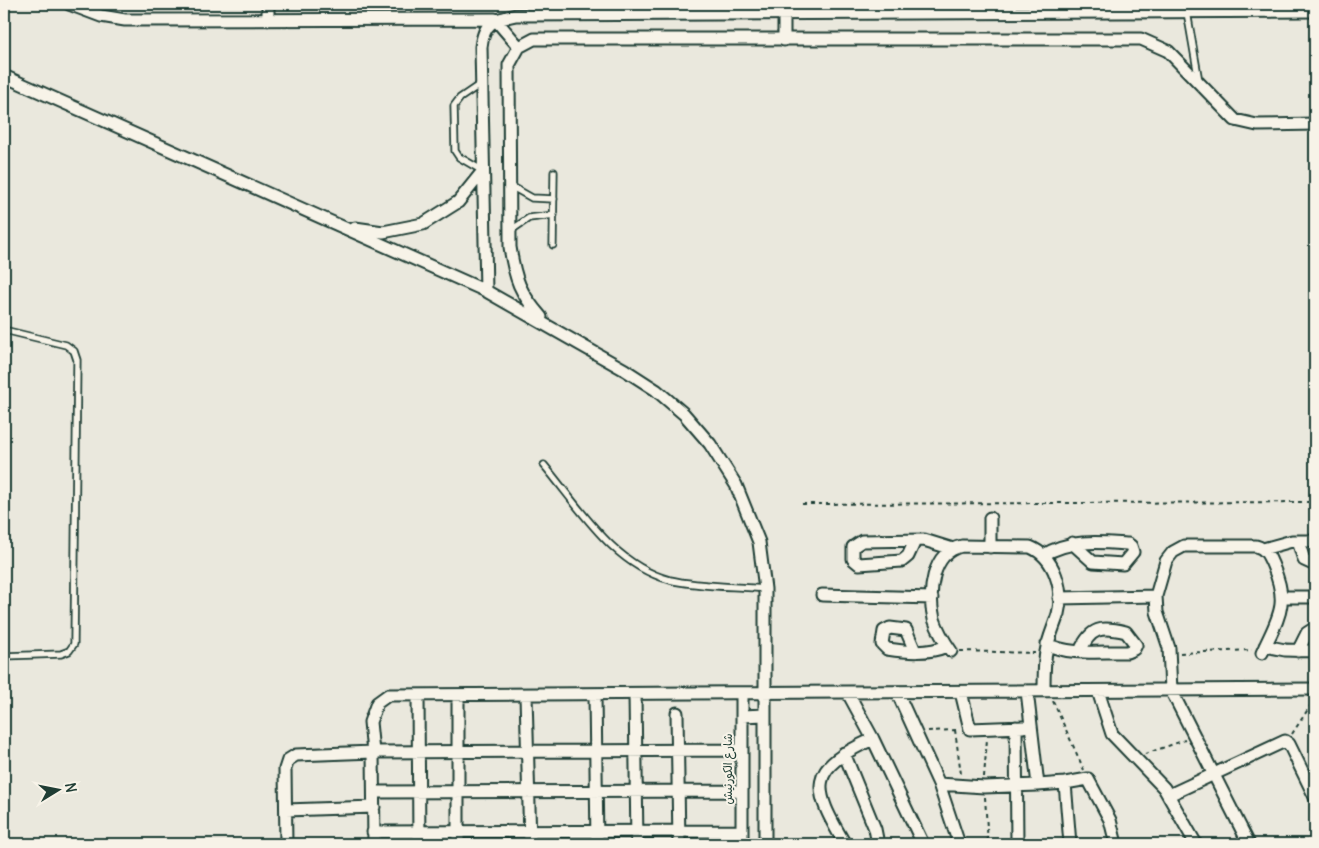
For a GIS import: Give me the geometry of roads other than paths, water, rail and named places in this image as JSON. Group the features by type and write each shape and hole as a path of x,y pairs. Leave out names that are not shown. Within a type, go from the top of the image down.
{"street":[{"path":"69,4 101,16 125,20 495,19 516,15 784,9 1171,8 1187,12 1315,12"},
{"path":"268,4 268,20"},
{"path":"516,15 523,4"},
{"path":"784,9 784,40"},
{"path":"495,19 519,46"},
{"path":"486,291 482,36 495,19"},
{"path":"548,324 524,298 514,274 509,232 509,65 519,46 534,39 1141,39 1168,51 1224,110 1241,122 1257,125 1315,124"},
{"path":"4,76 486,291 548,324 656,390 684,414 710,444 736,485 750,515 758,542 765,588 765,844"},
{"path":"342,227 383,232 423,224 458,202 483,171"},
{"path":"990,518 990,547"},
{"path":"915,541 905,559 898,563 859,564 853,559 854,547 859,542 915,541 933,542 953,549"},
{"path":"1298,541 1304,560 1315,565"},
{"path":"1249,844 1193,737 1171,690 1170,653 1158,612 1156,596 1166,561 1178,549 1184,546 1256,546 1263,549 1298,541 1315,541"},
{"path":"1044,555 1056,547 1072,543"},
{"path":"915,652 949,648 935,620 932,598 935,575 944,555 962,546 1030,547 1044,555 1052,568 1059,598 1058,613 1046,649 1046,691"},
{"path":"1263,549 1279,580 1283,597 1280,612 1263,650 1315,651"},
{"path":"822,595 932,598"},
{"path":"1059,598 1156,596"},
{"path":"1283,597 1315,597"},
{"path":"1298,651 1307,632 1315,628"},
{"path":"1046,649 1080,651"},
{"path":"374,844 373,752 370,722 377,703 388,695 1315,689"},
{"path":"1027,691 1038,785"},
{"path":"1098,691 1110,730 1133,758 1169,795 1196,844"},
{"path":"897,692 917,732 939,784 959,844"},
{"path":"961,692 970,729 1032,726"},
{"name":"شارع الكورنيش","path":"742,693 742,844"},
{"path":"848,693 873,739 923,844"},
{"path":"526,694 530,844"},
{"path":"635,694 637,844"},
{"path":"418,695 419,844"},
{"path":"458,695 458,844"},
{"path":"595,695 597,844"},
{"path":"677,713 678,844"},
{"path":"742,716 765,715"},
{"path":"1016,727 1017,844"},
{"path":"845,844 824,808 819,792 821,780 844,753 873,739"},
{"path":"1169,795 1286,742 1315,798"},
{"path":"286,844 285,769 292,757 373,752 742,750"},
{"path":"844,753 875,829 878,844"},
{"path":"939,784 984,786 1038,785 1088,778 1110,820 1116,844"},
{"path":"1064,782 1070,844"},
{"path":"374,792 742,791"},
{"path":"286,810 374,807"},
{"path":"373,832 742,831"}],"lane":[{"path":"1187,12 1200,83"},
{"path":"482,83 460,98 454,106 454,151 459,157 483,171"},
{"path":"553,245 554,172"},
{"path":"509,185 532,198 554,199"},
{"path":"509,232 529,218 554,215"},
{"path":"4,330 66,345 74,351 77,365 74,644 69,651 61,654 4,656"},
{"path":"544,465 618,553 638,567 673,580 765,588"}]}
